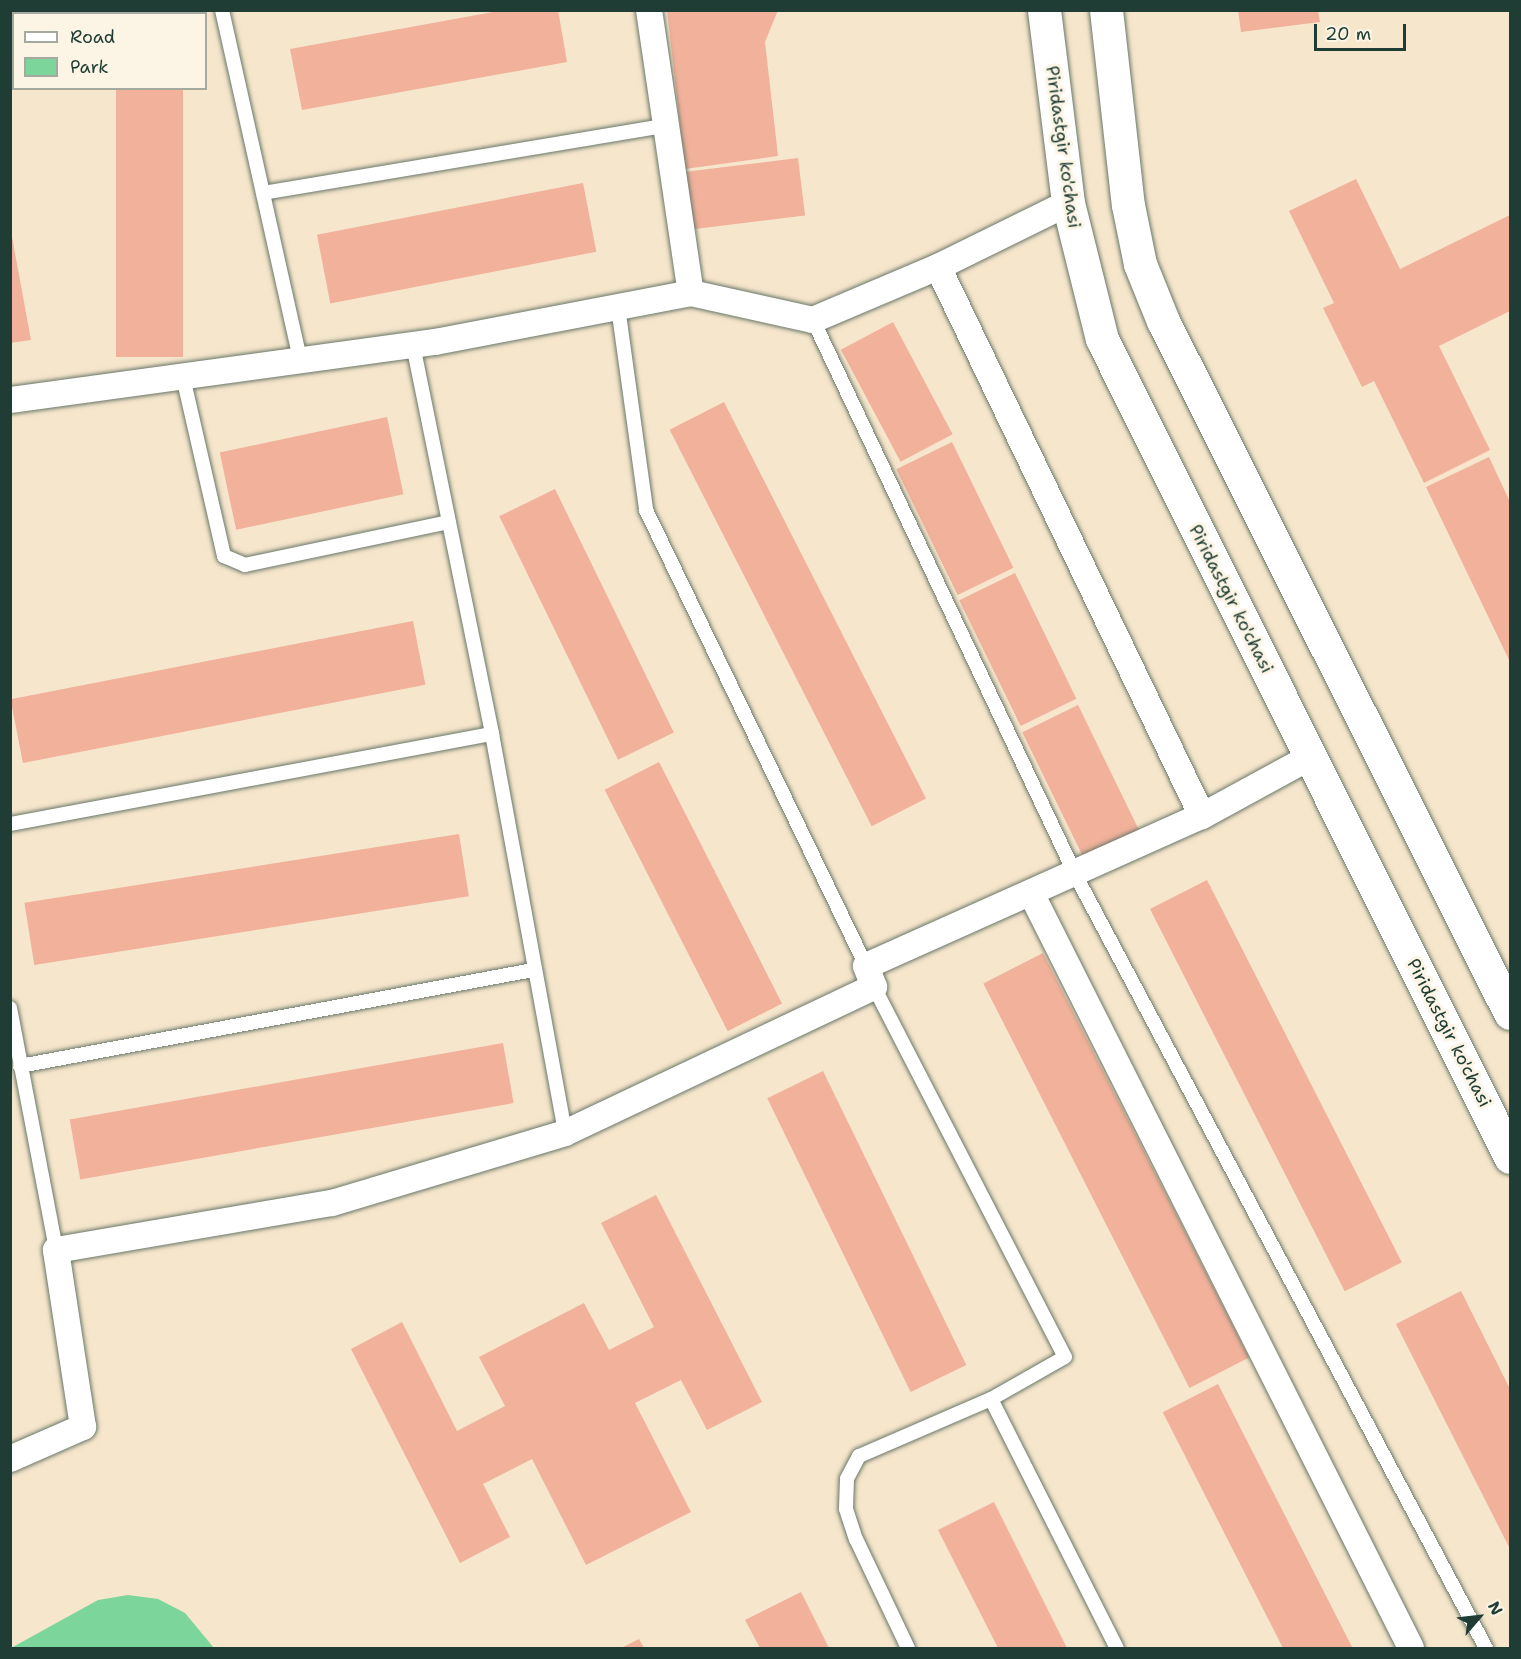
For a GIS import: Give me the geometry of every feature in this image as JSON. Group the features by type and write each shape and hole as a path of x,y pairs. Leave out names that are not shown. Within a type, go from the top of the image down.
{"main road":[{"name":"Piridastgir ko'chasi","path":"1044,10 1068,203 1102,339 1510,1157"},
{"path":"1106,10 1128,205 1140,264 1160,312 1510,1012"}],"street":[{"path":"649,10 691,292"},
{"path":"10,400 413,345 691,292 813,320 938,267 1068,203"},
{"path":"938,267 1202,816"},
{"path":"10,1459 83,1427 57,1250 332,1203 565,1132 1032,895 1202,816 1310,757"},
{"path":"1032,895 1411,1648"}],"lane":[{"path":"222,10 301,362"},
{"path":"263,193 668,126"},
{"path":"618,307 646,510 870,976 1065,1357 991,1399 859,1456 847,1479 846,1509 856,1539 908,1648"},
{"path":"813,320 1076,876 1486,1648"},
{"path":"413,345 492,734 533,970 565,1132"},
{"path":"183,377 224,556 245,565 449,522"},
{"path":"10,824 492,734"},
{"path":"20,1066 533,970"},
{"path":"10,1008 57,1250"},
{"path":"991,1399 1117,1648"}],"green space":[{"path":"128,1595 158,1599 185,1613 214,1648 11,1648 98,1600"}],"building":[{"path":"102,10 170,10 170,12 102,12"},
{"path":"504,10 558,10 567,62 302,110 290,49"},
{"path":"667,10 778,10 765,42 778,156 685,169"},
{"path":"1238,10 1318,10 1320,22 1241,32"},
{"path":"116,90 183,90 183,357 116,357"},
{"path":"798,158 805,216 693,229 686,172"},
{"path":"1356,179 1400,269 1510,215 1510,311 1439,346 1490,450 1424,483 1374,381 1362,387 1323,308 1334,303 1289,211"},
{"path":"583,183 596,252 330,303 317,235"},
{"path":"10,226 31,340 10,343"},
{"path":"893,322 953,434 901,462 841,350"},
{"path":"724,402 926,798 872,826 670,430"},
{"path":"387,417 403,494 236,530 220,453"},
{"path":"952,442 1013,568 958,595 896,469"},
{"path":"1489,457 1510,502 1510,662 1426,487"},
{"path":"555,489 674,733 618,760 499,516"},
{"path":"1015,573 1076,699 1021,726 959,600"},
{"path":"413,621 425,685 23,763 11,699"},
{"path":"1078,705 1139,831 1084,858 1022,732"},
{"path":"659,762 782,1003 728,1031 605,790"},
{"path":"459,834 469,896 34,965 24,903"},
{"path":"1207,880 1402,1262 1345,1291 1150,909"},
{"path":"1043,953 1249,1358 1189,1388 983,983"},
{"path":"503,1043 514,1103 80,1179 70,1119"},
{"path":"823,1071 966,1365 911,1392 767,1098"},
{"path":"656,1195 762,1402 707,1430 681,1380 635,1403 691,1512 586,1565 532,1459 483,1484 510,1537 460,1563 351,1349 402,1322 457,1431 505,1406 479,1357 584,1303 609,1350 654,1327 601,1223"},
{"path":"1461,1291 1510,1389 1510,1549 1396,1324"},
{"path":"1218,1384 1352,1647 1283,1648 1163,1412"},
{"path":"994,1502 1067,1648 998,1648 938,1530"},
{"path":"801,1592 829,1648 760,1648 745,1620"},
{"path":"639,1639 644,1648 621,1648"}]}
